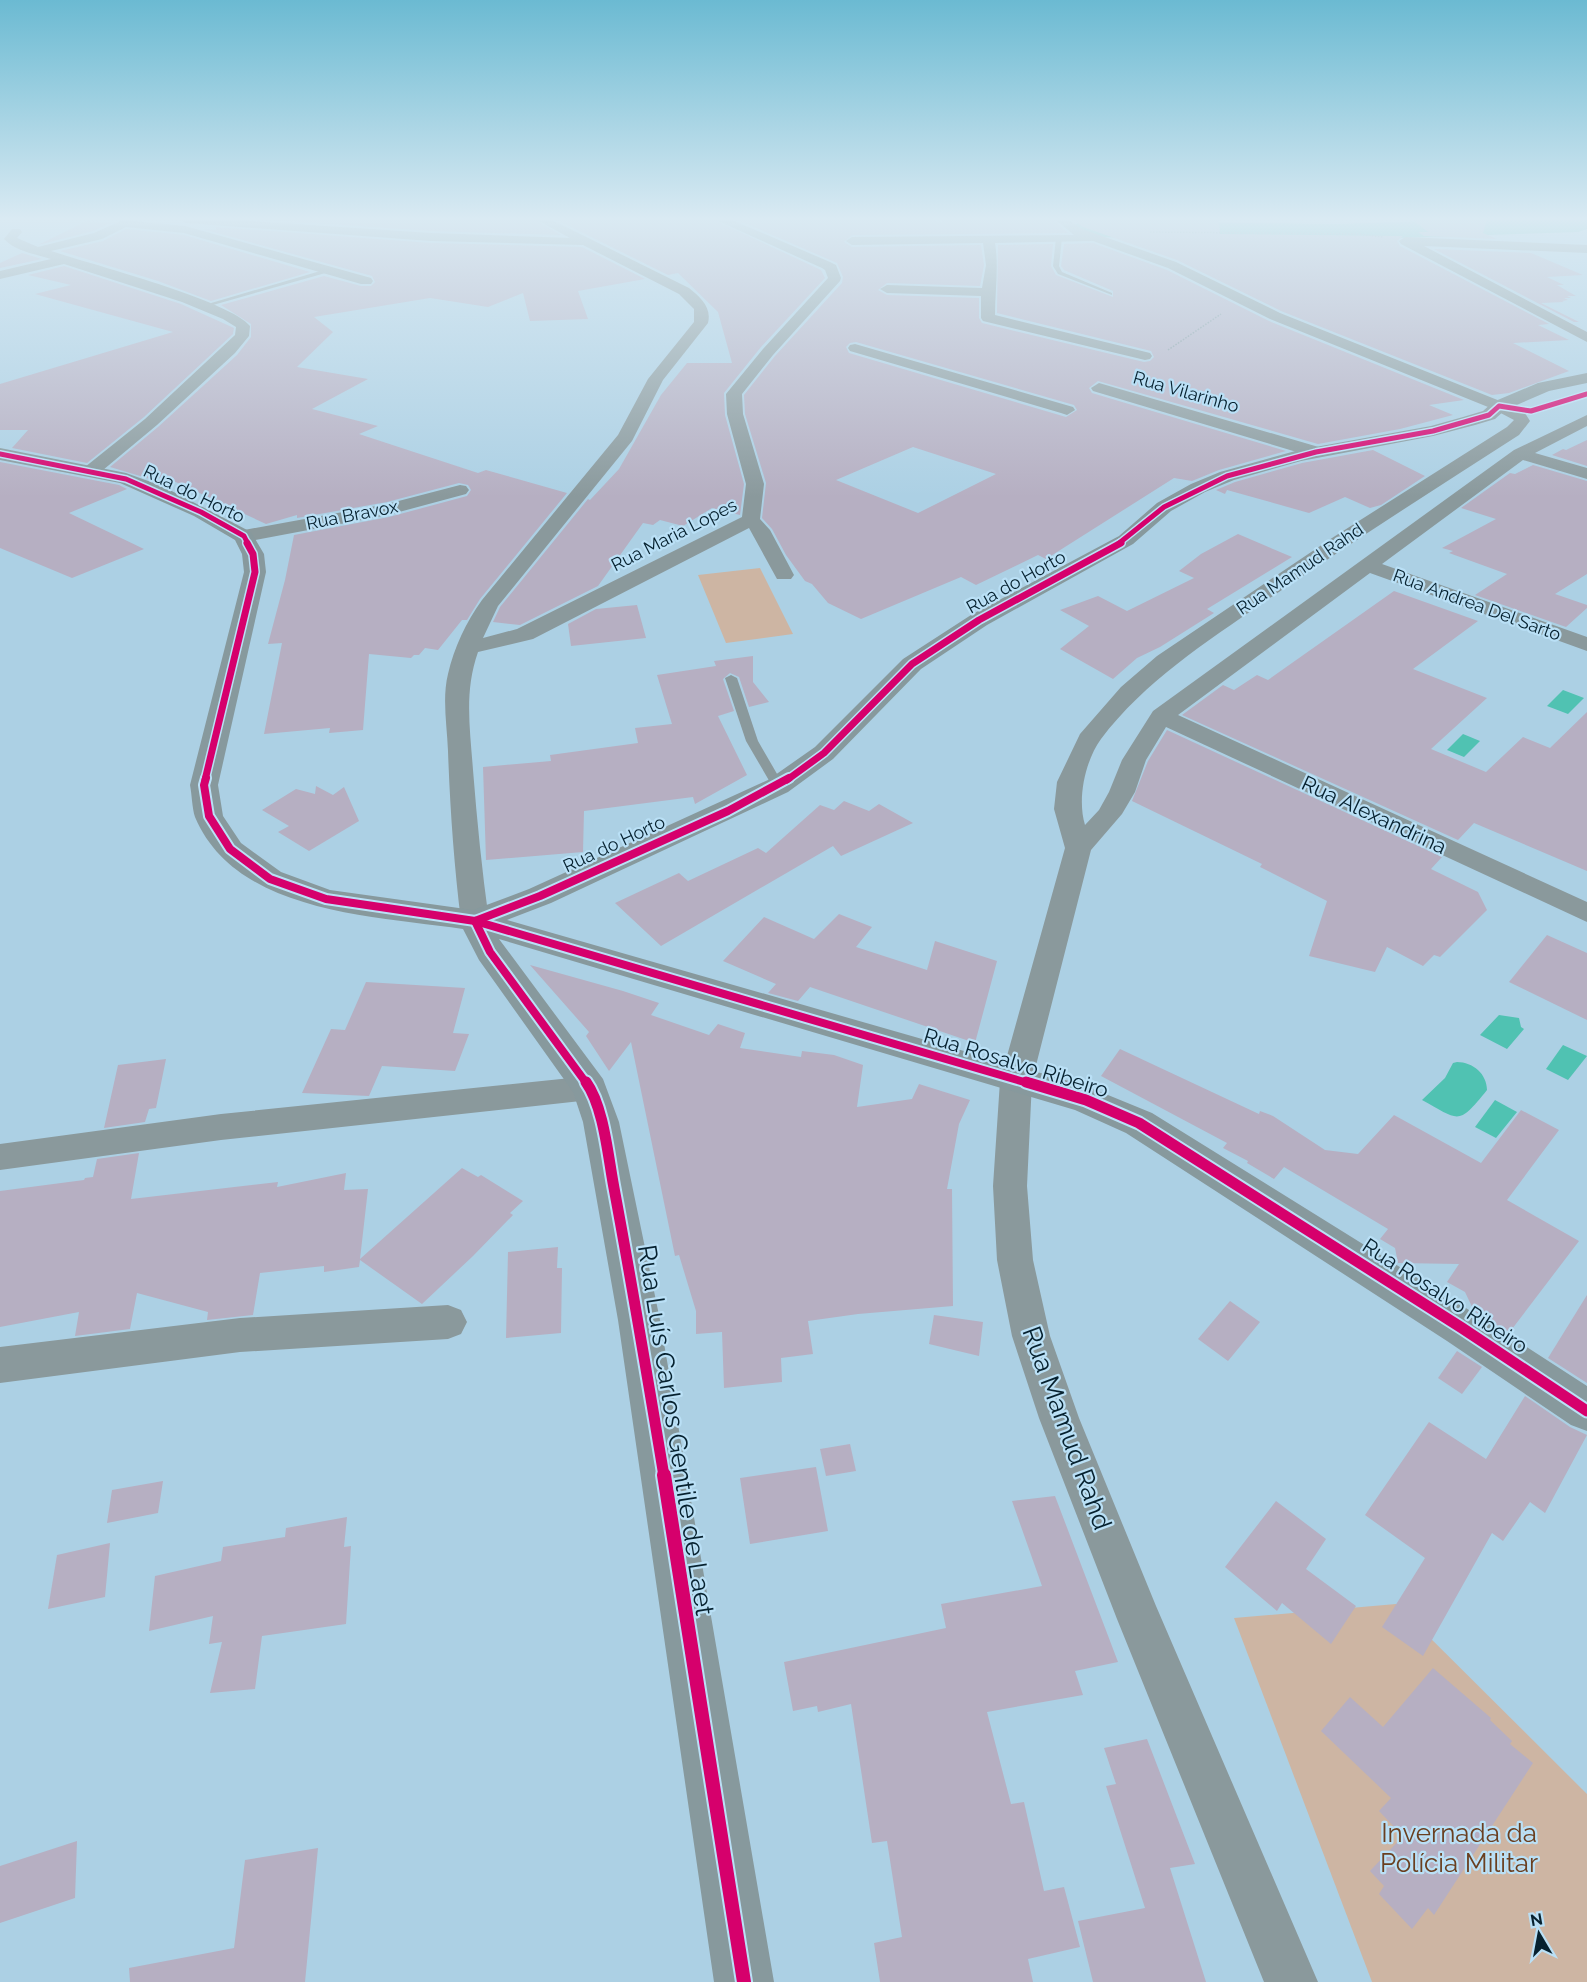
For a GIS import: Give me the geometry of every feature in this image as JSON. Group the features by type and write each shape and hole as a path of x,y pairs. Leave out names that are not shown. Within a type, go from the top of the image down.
{"main road":[{"path":"1499,406 1544,387 1587,378"},
{"name":"Rua do Horto","path":"0,454 126,479 201,512 244,536 254,554 255,572 204,785 209,816 230,849 270,879 326,899 475,921 558,888 778,786 824,753 912,664 942,643 1126,540 1164,507 1181,497 1227,476 1316,452 1432,431 1489,415 1499,406"},
{"name":"Rua Rosalvo Ribeiro","path":"475,921 1086,1100 1139,1123 1462,1328 1587,1411"},
{"name":"Rua Luís Carlos Gentile de Laet","path":"475,921 490,952 590,1088 601,1122 639,1320 744,1982"}],"street":[{"path":"91,471 151,422 239,341 244,330 243,326 217,312"},
{"name":"Rua Luís Carlos Gentile de Laet","path":"475,921 466,855 457,703 459,674 467,647 489,604 626,437 656,379 701,323 703,312"},
{"name":"Rua Maria Lopes","path":"467,647 494,643 525,634 752,520 755,484 735,414 734,394 804,312"},
{"name":"Rua Vilarinho","path":"987,312 987,316 991,319 1145,356"},
{"path":"1270,312 1320,335 1499,406"},
{"path":"1539,312 1587,338"},
{"path":"855,348 1067,410"},
{"name":"Rua Vilarinho","path":"1099,388 1145,356"},
{"path":"1051,422 1099,388"},
{"name":"Rua Vilarinho","path":"1099,388 1316,452"},
{"name":"Rua Mamud Rahd","path":"1078,848 1067,809 1070,782 1088,738 1129,692 1165,661 1339,542 1513,431 1522,421 1519,416 1499,406"},
{"name":"Rua Mamud Rahd","path":"1291,1982 1138,1619 1059,1418 1031,1336 1015,1260 1010,1186 1016,1081 1078,848 1109,814 1122,792 1134,760 1161,716 1520,454 1587,420"},
{"path":"1520,454 1587,474"},
{"name":"Rua Bravox","path":"244,536 388,509 460,490"},
{"path":"752,520 761,530 784,575"},
{"name":"Rua Andrea Del Sarto","path":"1367,565 1587,644"},
{"name":"Rua Alexandrina","path":"1161,716 1587,913"},
{"path":"0,1157 74,1145 590,1088"},
{"path":"0,1365 240,1335 448,1322"}],"lane":[{"path":"731,678 752,741 778,786"}],"green space":[{"path":"760,568 793,634 726,643 698,575"},
{"name":"Invernada da Polícia Militar","path":"1396,1604 1587,1794 1587,1982 1372,1982 1234,1618"}],"shaded area":[{"path":"1563,690 1584,698 1568,714 1547,706"},
{"path":"1463,734 1480,741 1464,757 1447,750"},
{"path":"1499,1015 1519,1018 1521,1027 1524,1029 1507,1049 1480,1035"},
{"path":"1563,1045 1587,1056 1568,1080 1546,1069"},
{"path":"1453,1063 1468,1064 1478,1070 1485,1079 1487,1090 1464,1115 1452,1116 1422,1100 1445,1078"},
{"path":"1495,1100 1517,1112 1496,1138 1475,1127"}],"building":[{"path":"102,312 200,312 234,328 233,334 144,417 87,463 12,448 28,430 0,430 0,384 173,332"},
{"path":"233,312 342,312 314,317 333,332 297,367 368,379 312,409 378,426 359,434 478,473 486,470 567,493 480,599 467,620 462,620 438,650 425,648 419,655 411,658 369,654 363,730 329,733 330,728 264,734 282,643 268,644 294,535 389,517 467,496 471,490 468,485 459,483 387,502 297,518 297,515 266,524 167,478 150,479 110,467 237,355 251,337 251,324"},
{"path":"528,312 586,312 588,319 530,321"},
{"path":"718,312 793,312 761,347 724,393 725,415 744,484 740,515 712,508 683,526 660,520 653,525 643,523 598,586 520,625 493,622 500,607 588,499 590,500 619,469 661,395 687,363 732,363"},
{"path":"815,312 979,312 982,323 1144,362 1154,357 1151,351 997,312 1252,312 1464,400 1429,405 1453,415 1400,429 1318,444 1098,381 1089,388 1092,393 1286,451 1219,470 1192,481 1174,478 1046,559 1038,555 976,585 961,577 861,619 828,603 812,584 805,581 786,555 772,529 762,518 766,483 745,414 744,395 775,356","holes":["856,342 1074,405 1077,410 1066,417 849,353 846,347","913,447 996,474 918,513 836,480"]},
{"path":"1285,312 1527,312 1549,324 1538,325 1569,340 1513,343 1569,371 1509,393 1492,395"},
{"path":"1556,312 1579,322 1574,322"},
{"path":"1587,440 1587,466 1552,455 1563,449 1566,450"},
{"path":"1373,450 1425,476 1381,505 1370,508 1345,497 1309,513 1227,490 1225,494 1216,490 1235,482 1302,463"},
{"path":"0,462 119,485 127,489 69,513 144,549 72,578 0,548"},
{"path":"1533,465 1587,481 1587,574 1555,594 1587,605 1587,608 1566,627 1475,595 1507,574 1449,553 1453,551 1442,548 1496,519 1461,508 1510,473 1515,474"},
{"path":"1238,534 1292,557 1207,609 1214,613 1160,647 1137,658 1113,679 1060,649 1089,626 1060,610 1098,596 1127,611 1194,578 1179,571 1201,554"},
{"path":"1394,591 1478,621 1413,669 1487,698 1431,749 1486,772 1523,737 1550,748 1587,712 1587,871 1474,823 1458,840 1182,715 1223,685 1234,690 1257,675 1268,680"},
{"path":"637,605 646,638 571,646 568,624 596,609"},
{"path":"753,656 753,682 769,702 749,707 739,677 730,673 723,679 734,711 718,716 747,775 695,804 693,797 584,811 583,852 486,860 483,767 551,761 550,755 638,743 635,728 672,724 657,675 716,666 714,661"},
{"path":"1167,730 1442,857 1431,869 1478,892 1487,910 1440,957 1434,955 1423,966 1387,947 1375,972 1309,956 1327,901 1260,867 1262,864 1132,801 1148,761"},
{"path":"316,786 333,795 344,787 359,821 309,851 278,832 289,826 262,810 296,789 315,794"},
{"path":"844,801 869,811 879,804 913,823 841,856 833,846 661,946 615,903 679,873 688,881 758,848 766,853 820,805 834,810"},
{"path":"839,914 872,927 856,947 927,970 935,941 997,961 975,1043 810,987 798,1001 768,993 776,984 723,961 764,917 814,939"},
{"path":"1547,935 1587,953 1587,1020 1509,982"},
{"path":"530,965 659,1003 651,1015 709,1035 718,1024 745,1033 740,1048 801,1057 802,1051 834,1055 863,1065 857,1107 912,1099 919,1084 970,1100 959,1124 947,1189 952,1189 953,1306 858,1314 808,1321 813,1354 781,1358 782,1382 724,1388 722,1332 696,1334 696,1311 679,1255 675,1256 631,1042 609,1071 586,1036 589,1032"},
{"path":"366,982 465,988 453,1033 469,1034 455,1071 382,1066 369,1096 302,1093 331,1029 345,1030"},
{"path":"1120,1049 1259,1114 1260,1111 1273,1116 1325,1150 1358,1154 1394,1115 1481,1163 1521,1110 1559,1130 1507,1200 1579,1241 1509,1333 1474,1311 1465,1292 1447,1282 1459,1264 1398,1263 1395,1248 1380,1239 1388,1229 1284,1167 1274,1179 1247,1163 1248,1161 1223,1148 1227,1143 1101,1076"},
{"path":"166,1059 156,1108 149,1109 145,1122 104,1128 118,1065"},
{"path":"139,1153 131,1199 278,1182 277,1187 346,1173 344,1190 368,1189 360,1259 462,1168 478,1177 481,1175 523,1201 510,1213 513,1215 473,1256 422,1304 360,1260 359,1267 324,1272 324,1266 260,1273 253,1315 207,1320 208,1312 137,1293 130,1329 75,1336 79,1312 0,1327 0,1191 84,1180 93,1177 97,1159"},
{"path":"558,1247 557,1268 562,1268 561,1333 506,1338 508,1252"},
{"path":"1587,1295 1587,1383 1548,1358"},
{"path":"1230,1301 1260,1322 1228,1361 1198,1339"},
{"path":"934,1315 983,1322 979,1356 929,1344"},
{"path":"1457,1351 1482,1367 1462,1394 1438,1378"},
{"path":"1525,1396 1570,1427 1587,1435 1545,1513 1530,1502 1503,1541 1492,1533 1423,1656 1382,1627 1425,1558 1365,1515 1429,1422 1486,1459"},
{"path":"850,1444 856,1471 826,1476 820,1449"},
{"path":"816,1467 828,1531 750,1544 740,1478"},
{"path":"163,1481 158,1513 107,1523 112,1490"},
{"path":"1055,1496 1118,1662 1075,1671 1083,1695 987,1712 1011,1804 1024,1802 1044,1891 1064,1887 1080,1947 1028,1959 1033,1982 880,1982 874,1943 902,1937 887,1841 872,1843 851,1704 818,1712 817,1706 793,1711 784,1662 946,1628 941,1604 1042,1586 1012,1501"},
{"path":"1276,1501 1326,1539 1306,1569 1356,1606 1331,1644 1282,1603 1277,1611 1225,1567"},
{"path":"347,1517 344,1547 351,1546 346,1624 262,1636 255,1689 210,1693 222,1642 209,1644 213,1616 149,1631 155,1576 221,1561 223,1547 285,1537 286,1528"},
{"path":"110,1543 105,1597 48,1609 57,1555"},
{"path":"1433,1668 1491,1718 1490,1720 1512,1741 1510,1744 1533,1763 1434,1915 1428,1908 1412,1929 1379,1894 1384,1886 1370,1871 1403,1836 1379,1811 1391,1798 1321,1731 1350,1697 1383,1727"},
{"path":"1147,1739 1195,1864 1170,1868 1206,1982 1093,1982 1078,1921 1145,1908 1106,1786 1116,1784 1104,1748"},
{"path":"77,1841 75,1898 0,1923 0,1866"},
{"path":"318,1848 305,1982 130,1982 129,1968 234,1948 245,1860"}],"cycle path":[{"path":"0,454 126,479 201,512 244,536 253,554 255,572 204,785 209,816 230,849 270,879 326,899 475,921 540,896 778,786 824,753 912,664 979,620 1126,540 1164,507 1181,497 1227,476 1316,452 1433,431 1489,415 1499,406 1531,411 1587,394"},
{"path":"475,921 1086,1100 1139,1123 1462,1328 1587,1411"},
{"path":"475,921 490,952 590,1088 601,1122 639,1320 744,1982"}]}
